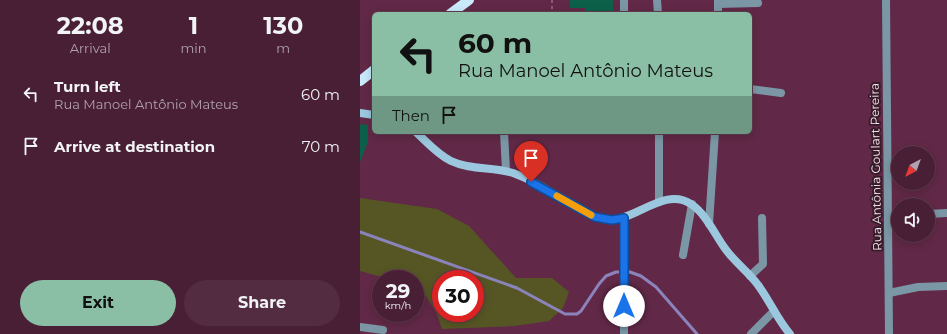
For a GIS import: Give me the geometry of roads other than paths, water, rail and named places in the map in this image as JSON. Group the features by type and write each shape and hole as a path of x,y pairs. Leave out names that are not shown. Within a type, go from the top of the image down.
{"main road":[{"path":"453,12 469,0"},
{"path":"360,81 372,72"}],"street":[{"path":"624,0 624,12"},
{"path":"658,0 658,12"},
{"name":"Rua Antônia Goulart Pereira","path":"886,0 889,334"},
{"path":"718,2 758,3"},
{"path":"752,89 781,94"},
{"path":"360,113 372,115"},
{"path":"418,134 434,149 451,161 464,166 506,171 540,186 595,217 612,220 624,218 659,202 674,199 680,199 692,204 709,224 726,251 750,276 764,294 790,334"},
{"path":"504,134 506,171"},
{"path":"659,134 659,202"},
{"path":"709,224 715,134"},
{"path":"683,255 692,204"},
{"path":"935,214 947,213"},
{"path":"624,218 624,334"},
{"path":"750,276 763,264 762,218"},
{"path":"889,293 918,288 947,286"},
{"path":"751,334 774,311"},
{"path":"360,327 383,330"}],"waterway":[{"path":"360,232 517,288 565,314 577,314 581,311 606,276 616,272 630,272 641,276 656,287 697,334"}]}
